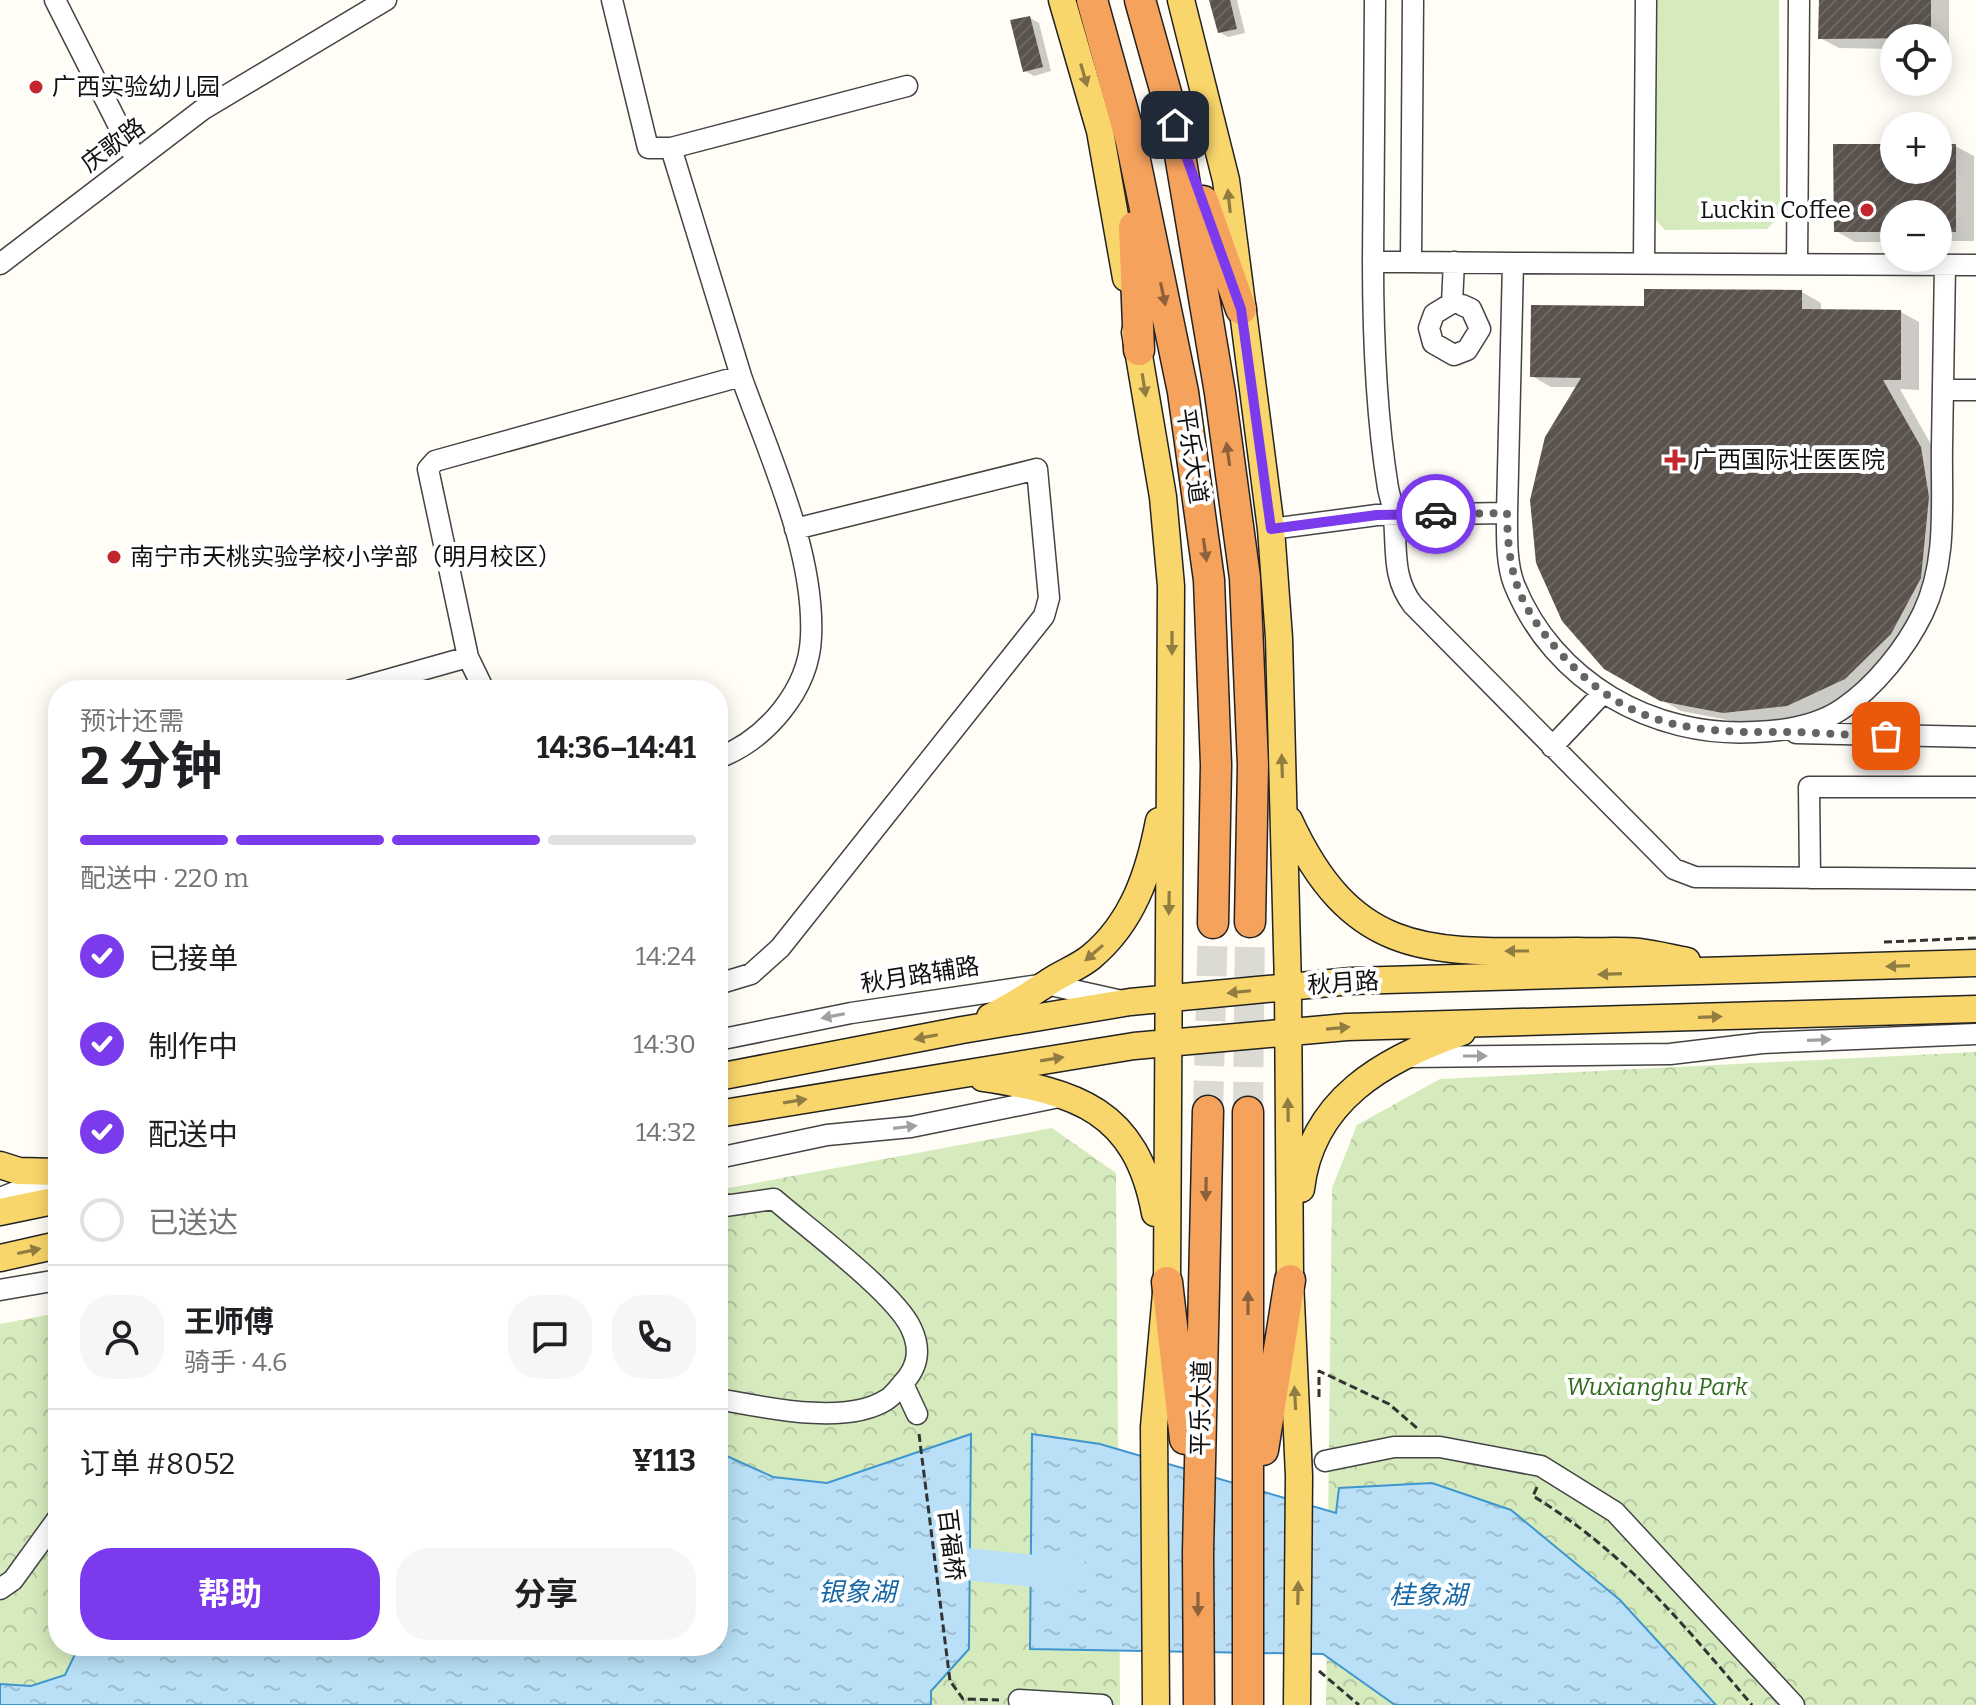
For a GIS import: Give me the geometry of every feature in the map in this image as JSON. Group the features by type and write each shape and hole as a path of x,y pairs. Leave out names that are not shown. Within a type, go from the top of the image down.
{"highway":[{"name":"平乐大道","path":"1092,0 1131,141 1183,392 1209,580 1216,765 1213,923"},
{"name":"平乐大道","path":"1140,0 1175,125 1220,393 1245,578 1253,765 1250,922"},
{"path":"1175,125 1241,309"},
{"path":"1131,141 1139,350"},
{"name":"平乐大道","path":"1199,1705 1198,1552 1208,1111"},
{"name":"平乐大道","path":"1248,1112 1248,1705"},
{"path":"1248,1548 1290,1280"},
{"path":"1167,1282 1198,1552"}],"main road":[{"path":"1062,0 1100,131 1163,497 1171,586 1167,1282 1154,1427 1156,1705"},
{"path":"1181,0 1226,180 1271,529 1283,808 1290,1280 1305,1669 1297,1705"},
{"path":"962,1030 1022,1002 1090,958 1116,931 1135,901 1150,865 1172,755"},
{"path":"1283,808 1306,857 1323,881 1368,923 1399,939 1445,951 1638,952 1734,970"},
{"name":"秋月路","path":"728,1075 962,1030 1130,1002 1351,981 1976,963"},
{"name":"秋月路","path":"728,1112 1166,1043 1287,1033 1488,1023 1976,1009"},
{"path":"1290,1280 1304,1163 1320,1125 1340,1100 1397,1057 1488,1023"},
{"path":"959,1074 1020,1083 1066,1096 1096,1111 1129,1140 1148,1174 1167,1282"},
{"path":"0,1165 19,1171 48,1173"},
{"path":"0,1212 48,1202"},
{"path":"0,1258 48,1247"}],"street":[{"path":"55,0 136,160"},
{"name":"庆歌路","path":"0,264 202,110 386,0"},
{"path":"612,0 648,148 671,148 907,86"},
{"path":"1375,0 1373,328 1388,488 1394,515 1396,569 1401,589 1674,869 1695,877 1976,879"},
{"path":"1411,262 1413,0"},
{"path":"1644,263 1646,0"},
{"path":"1797,264 1799,0"},
{"path":"671,148 741,376 795,529 811,638 805,667 787,704 759,735 728,752"},
{"path":"1373,262 1880,265"},
{"path":"1454,262 1452,303 1434,314 1429,328 1433,343 1454,355 1467,350 1480,329 1471,309 1462,305"},
{"path":"1513,263 1507,513 1513,581 1528,615 1579,674 1636,713 1669,725 1732,734 1772,731 1976,737"},
{"path":"1952,265 1976,265"},
{"path":"1772,731 1818,722 1842,709 1899,652 1922,614 1936,579 1940,555 1945,272"},
{"path":"479,680 468,657 428,469 435,461 741,376"},
{"path":"1943,390 1976,390"},
{"path":"728,981 751,974 780,948 1044,616 1049,598 1037,469 795,529"},
{"path":"1271,529 1394,515 1507,513"},
{"path":"386,680 468,657"},
{"path":"1552,747 1603,693"},
{"path":"1810,878 1809,787 1976,787"},
{"name":"秋月路辅路","path":"728,1038 851,1013 1046,984 1130,1002"},
{"path":"1397,1057 1670,1054 1762,1043 1976,1034"},
{"path":"728,1156 827,1135 911,1127 1066,1096"},
{"path":"0,1198 48,1178"},
{"path":"728,1206 774,1199 889,1298 911,1327 917,1352 915,1370 903,1384 887,1400 865,1409 779,1409 728,1401"},
{"path":"0,1290 48,1282"},
{"path":"903,1384 917,1414"},
{"path":"1325,1461 1394,1447 1440,1447 1479,1452 1546,1470 1615,1512 1794,1705"},
{"path":"0,1589 13,1580 48,1532"},
{"path":"1019,1700 1102,1705"}],"path":[{"path":"1319,1371 1389,1404 1440,1447"},
{"name":"百福桥","path":"917,1414 950,1681 963,1699 1019,1700"},
{"path":"1546,1470 1533,1496 1577,1522 1632,1568 1669,1606 1752,1705"},
{"path":"1305,1669 1359,1705"}],"green space":[{"path":"1653,0 1779,0 1780,215 1767,229 1665,230 1651,215"},
{"name":"Wuxianghu Park","path":"1976,1052 1976,1705 1326,1705 1332,1188 1357,1125 1440,1079"},
{"path":"1052,1128 1116,1173 1120,1705 0,1705 0,1324 48,1315 48,1656 728,1656 728,1188"}],"water":[{"name":"银象湖","path":"971,1434 969,1649 931,1691 931,1705 0,1705 0,1684 31,1686 65,1675 74,1656 728,1656 728,1457 773,1477 827,1483"},
{"name":"桂象湖","path":"1032,1434 1100,1444 1336,1513 1339,1488 1432,1483 1511,1510 1620,1600 1716,1705 1395,1705 1323,1654 1030,1649"}],"building":[{"path":"1209,0 1230,0 1237,29 1218,33"},
{"path":"1819,0 1931,0 1931,24 1880,24 1880,38 1818,39"},
{"path":"1030,16 1043,67 1023,72 1010,20"},
{"path":"1833,144 1880,144 1880,184 1952,184 1952,144 1956,144 1956,232 1952,232 1952,200 1880,200 1880,232 1834,232"},
{"path":"1644,289 1802,290 1802,309 1901,310 1901,380 1883,380 1921,447 1929,497 1921,578 1891,634 1845,679 1787,706 1723,713 1660,701 1604,669 1562,621 1536,563 1530,500 1545,437 1581,378 1530,377 1531,305 1644,306"}],"waterway":[{"path":"926,1560 1074,1575"}],"tunnel":[{"path":"1248,1112 1250,922"},
{"path":"1208,1111 1213,923"}],"way so far":[{"path":"1436,514 1507,513 1513,581 1528,615 1579,674 1636,713 1669,725 1699,731 1886,736"}],"place":[{"name":"广西实验幼儿园","path":"36,87"},
{"name":"Luckin Coffee","path":"1867,210"},
{"name":"广西国际壮医医院","path":"1675,460"},
{"name":"南宁市天桃实验学校小学部（明月校区）","path":"114,557"}],"route":[{"path":"1175,125 1241,309 1271,529 1377,515 1436,514"}]}
